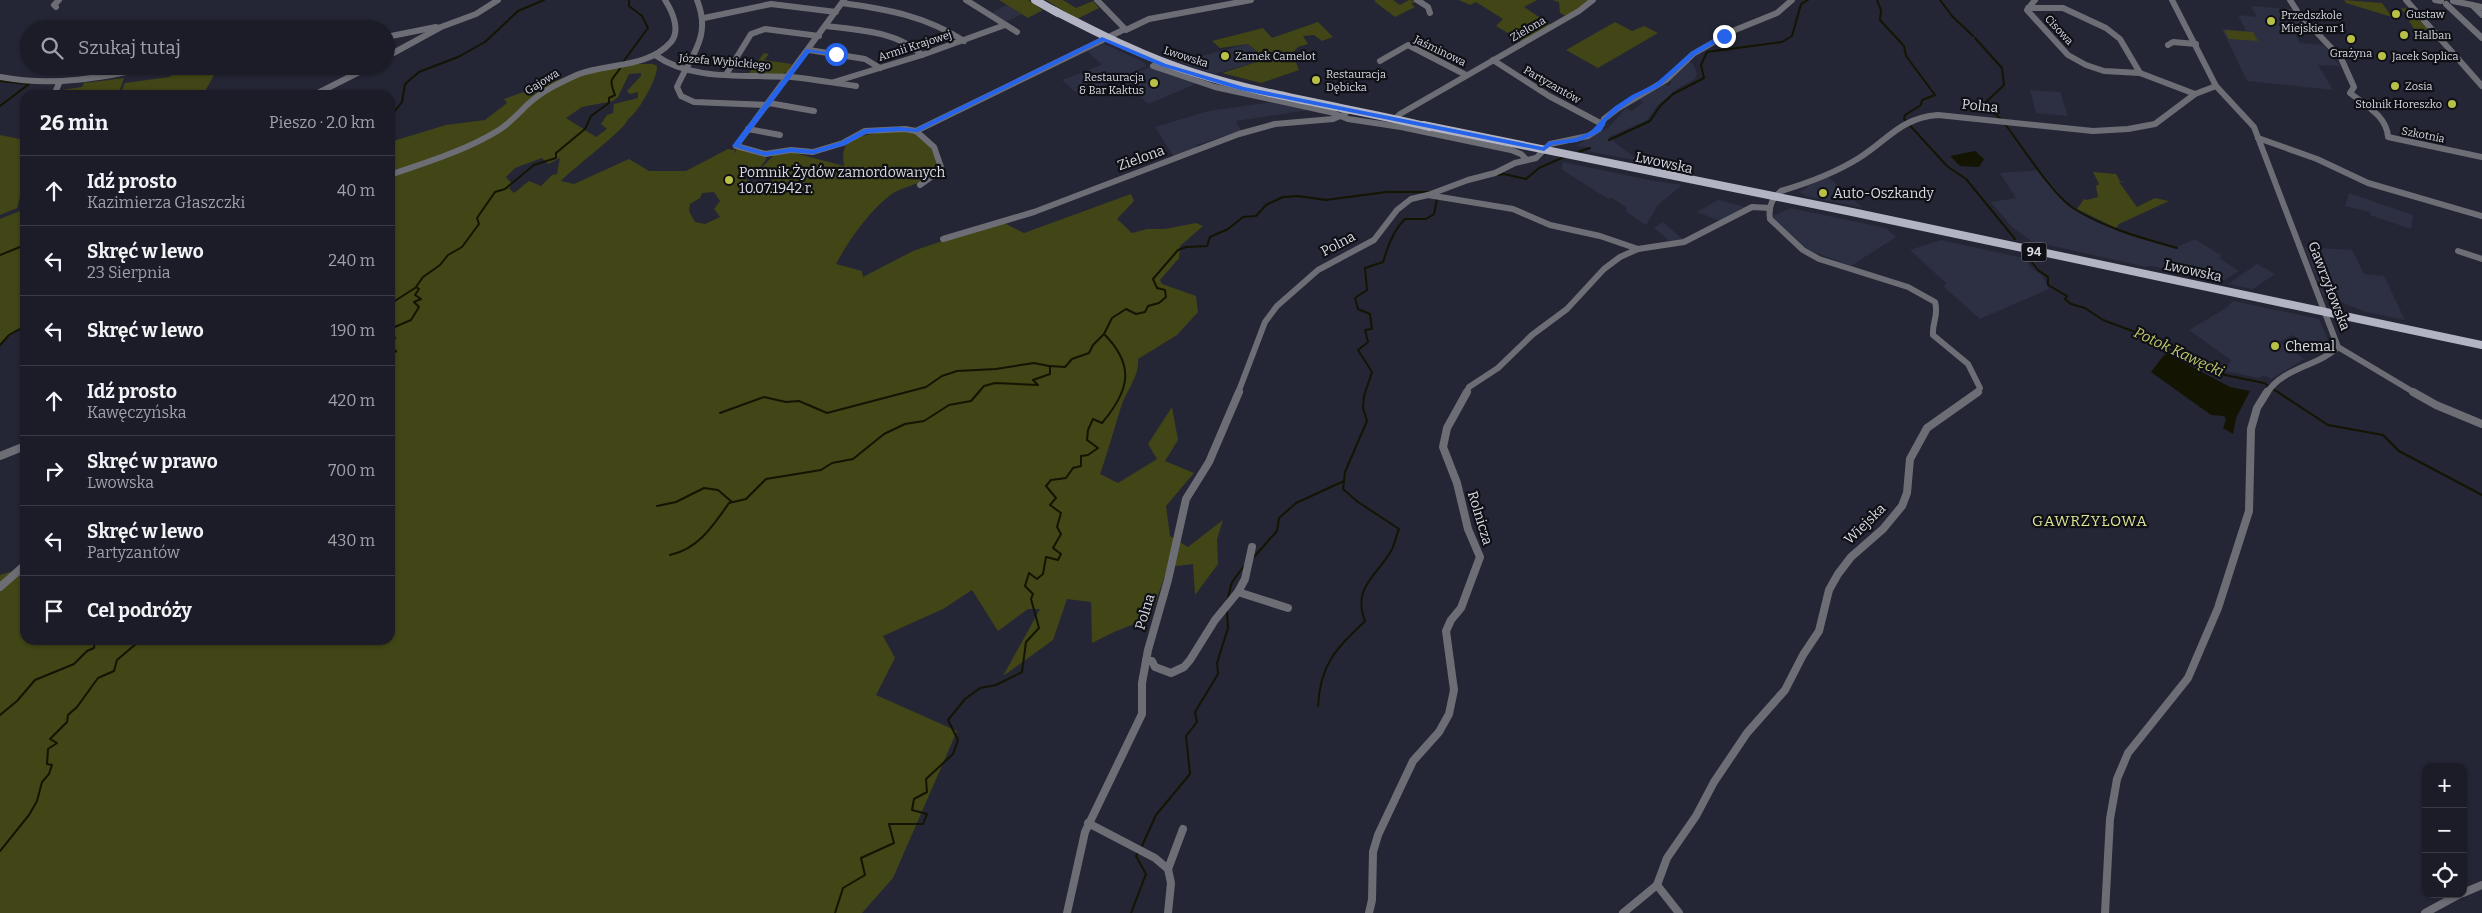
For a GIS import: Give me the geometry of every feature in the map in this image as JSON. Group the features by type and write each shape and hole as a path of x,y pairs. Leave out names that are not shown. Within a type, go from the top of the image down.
{"main road":[{"name":"Lwowska","path":"1035,0 1105,38 1158,63 1226,84 1569,155 1773,200 1899,224 2482,345"},
{"name":"Lwowska","path":"1105,38 1152,58 1193,72 1319,104"}],"street":[{"path":"56,7 54,5 59,0"},
{"path":"395,52 447,24 485,9 498,0"},
{"name":"Gajowa","path":"395,172 453,152 496,132 512,121 538,96 564,82 589,71 622,65 655,55 673,40 676,33 674,20 665,0"},
{"path":"697,0 704,18 702,40 684,70 677,87 681,96 687,100 768,104 814,111"},
{"path":"966,0 1017,32"},
{"path":"1097,0 1126,29"},
{"path":"964,40 946,28 916,15 843,1 809,50 736,146 765,154 791,150 813,152 843,143 858,134 890,129 916,131 1105,38 1149,19 1251,0"},
{"path":"1418,0 1430,12"},
{"name":"Zielona","path":"1395,119 1400,114 1466,75 1575,14 1594,0"},
{"path":"1434,195 1536,158 1553,142 1584,138 1599,129 1604,119 1617,109 1666,80 1693,54 1735,30 1777,13 1792,0"},
{"name":"Cisowa","path":"2028,8 2035,0"},
{"name":"Gawrzyłowska","path":"2172,0 2216,86 2248,119 2258,138 2338,347 2436,405 2482,424"},
{"name":"Szkotnia","path":"2290,0 2299,14 2341,58 2354,87 2350,93 2386,125 2388,137 2482,157"},
{"path":"2406,0 2482,86"},
{"path":"2446,2 2482,7"},
{"path":"2446,2 2482,38"},
{"path":"704,18 771,4 836,12"},
{"path":"2471,5 2482,15"},
{"name":"Cisowa","path":"2028,8 2063,8 2106,28 2120,39 2140,74"},
{"name":"Cisowa","path":"2028,8 2027,10 2068,55 2086,65 2104,71 2140,74"},
{"path":"395,35 447,24"},
{"name":"Armii Krajowej","path":"831,83 922,55 1005,25"},
{"path":"826,26 895,39 911,46 922,55"},
{"path":"727,74 751,34 757,30 765,29 819,36"},
{"path":"2168,45 2173,42 2196,44"},
{"name":"Jaśminowa","path":"1380,60 1408,44 1466,75"},
{"path":"809,50 865,59 880,68"},
{"name":"Józefa Wybickiego","path":"655,55 662,62 684,70 789,77 856,86"},
{"name":"Partyzantów","path":"1492,60 1549,96 1602,124"},
{"path":"1158,63 1153,66 1215,87 1341,116 1401,126 1504,149 1521,154 1527,160"},
{"path":"2140,74 2195,94"},
{"path":"0,77 60,81 121,75"},
{"path":"324,90 353,75"},
{"path":"56,90 60,81"},
{"name":"Polna","path":"1067,913 1071,887 1088,823 1139,721 1146,661 1170,574 1186,499 1209,462 1226,426 1264,322 1277,306 1311,276 1374,240 1391,215 1411,199 1434,195 1506,207 1550,225 1600,236 1638,249 1684,242 1752,207 1773,200 1781,191 1828,173 1860,158 1907,122 1925,116 1938,115 2093,131 2122,130 2155,124 2195,94 2216,86"},
{"path":"1341,116 1348,110"},
{"name":"Zielona","path":"943,239 1060,203 1238,134 1275,124 1333,119 1341,116"},
{"path":"748,129 780,135"},
{"path":"916,131 934,147 941,167 938,172 920,185"},
{"path":"2258,138 2317,159 2368,183 2480,216"},
{"name":"Wiejska","path":"1657,885 1667,858 1696,816 1714,782 1747,734 1788,686 1803,655 1819,631 1827,594 1834,580 1851,557 1883,529 1902,506 1906,493 1910,459 1924,431 1935,420 1973,396 1980,388 1968,364 1933,335 1932,326 1938,310 1932,299 1903,286 1809,254 1774,223 1769,215 1773,200"},
{"name":"Rolnicza","path":"1369,913 1372,900 1373,852 1378,835 1413,761 1439,732 1449,714 1454,682 1446,631 1451,620 1461,608 1480,557 1468,529 1457,483 1443,447 1447,428 1469,387 1498,368 1532,335 1567,309 1604,269 1620,257 1638,249"},
{"path":"2458,251 2482,259"},
{"path":"2105,913 2110,818 2117,779 2128,754 2188,678 2214,621 2247,518 2251,487 2251,429 2257,408 2270,387 2306,364 2330,354 2338,347"},
{"path":"0,456 20,448"},
{"path":"1146,661 1152,661 1156,667 1171,673 1184,667 1201,645 1223,609 1238,592 1245,579 1252,547"},
{"path":"0,587 20,569"},
{"path":"1238,592 1288,608"},
{"path":"1088,823 1155,858 1168,868"},
{"path":"1168,913 1171,882 1168,868 1183,829"},
{"path":"2467,891 2482,884"},
{"path":"1623,913 1657,885 1679,913"},
{"path":"2425,913 2453,898"}],"shaded area":[{"path":"1007,5 1022,14 1006,22 991,13"},
{"path":"2251,6 2292,9 2305,25 2281,24 2288,33 2295,34 2300,43 2324,45 2340,66 2318,65 2333,90 2247,81 2222,29 2246,31 2238,15 2257,17"},
{"path":"1102,43 1142,61 1147,66 1079,95 1062,80 1102,65 1086,50"},
{"path":"1248,44 1266,59 1214,74 1178,62"},
{"path":"1689,61 1693,64 1697,74 1695,79 1678,88 1657,106 1646,121 1608,137 1639,161 1587,151 1591,149 1575,146 1609,127 1626,108 1632,111 1644,102 1636,98 1664,84 1669,86 1672,82 1670,81"},
{"path":"1149,67 1198,83 1148,104 1120,80"},
{"path":"2030,90 2060,92 2068,116 2036,113"},
{"path":"1272,102 1309,110 1236,121 1241,131 1196,145 1197,147 1174,157 1155,127 1209,111"},
{"path":"1975,151 1984,159 1979,167 1960,166 1950,156"},
{"path":"1563,162 1682,185 1658,205 1646,225 1625,211 1627,208 1612,198 1608,199 1561,169"},
{"path":"2040,170 2068,204 2086,216 2128,235 2175,248 2195,239 2222,256 2219,258 2239,271 2223,281 2151,266 2146,267 2031,241 2012,227 1991,202 2016,198 2000,173"},
{"name":"Auto-Oszkandy","path":"1828,177 1863,208 1806,196 1799,192 1807,188 1807,186"},
{"path":"2349,193 2413,215 2411,229 2370,215 2370,212 2345,206"},
{"path":"1718,200 1745,207 1720,221 1697,212"},
{"path":"1790,208 1886,228 1896,237 1851,266 1809,250 1775,220 1773,216"},
{"path":"1663,222 1685,240 1672,243 1654,228"},
{"path":"1941,240 2023,258 2032,269 2042,275 2049,289 1980,319 1943,286 1947,284 1910,250"},
{"path":"2305,247 2352,250 2364,274 2384,276 2405,320 2366,312 2323,295"},
{"path":"2257,264 2275,274 2253,289 2228,284"},
{"path":"2233,301 2319,319 2328,341 2325,349 2316,351 2292,335 2280,342 2304,359 2271,379 2264,375 2259,378 2225,371 2231,360 2189,330 2226,308"},
{"path":"2168,354 2230,387 2250,391 2236,418 2233,434 2223,428 2226,419 2224,416 2211,415 2151,372 2164,355"}],"green space":[{"path":"999,0 1028,0 1043,10 1028,18"},
{"path":"1046,0 1063,0 1076,8 1093,1 1099,8 1077,19"},
{"path":"1393,0 1400,5 1409,0 1418,1 1411,4 1415,7 1395,17 1374,1"},
{"path":"1459,0 1537,0 1524,7 1551,25 1523,42 1496,26 1503,19 1476,2 1470,5"},
{"path":"1552,0 1592,0 1568,17 1560,13 1559,2"},
{"path":"2344,0 2382,3 2392,17 2346,3"},
{"path":"2401,8 2409,9 2429,30 2414,29"},
{"path":"1318,22 1333,37 1322,41 1314,35 1303,36 1308,44 1298,47 1292,53 1299,70 1261,83 1222,73 1266,59 1248,44 1220,48 1212,41 1263,28 1272,38"},
{"path":"1615,22 1632,31 1644,26 1658,33 1598,68 1566,50"},
{"path":"2224,30 2253,32 2258,41 2229,39"},
{"path":"764,53 769,54 764,60 792,64 789,68 790,70 781,75 749,73"},
{"path":"637,64 653,64 657,66 651,86 637,110 618,132 561,181 574,184 629,159 649,171 686,171 728,149 735,150 734,154 737,149 767,158 758,171 774,155 791,152 844,166 844,150 848,143 855,139 875,134 913,132 931,148 938,166 934,173 922,181 889,196 873,211 853,237 836,264 862,271 863,277 913,251 963,234 1004,223 1024,233 1131,194 1134,201 1117,219 1132,233 1147,229 1165,229 1196,223 1203,226 1180,246 1179,258 1160,280 1162,284 1196,296 1198,312 1177,335 1138,359 1137,371 1123,401 1100,474 1118,483 1157,459 1148,444 1172,407 1178,440 1165,461 1194,473 1166,506 1170,536 1188,547 1223,520 1217,539 1218,564 1195,595 1193,564 1168,567 1150,618 1116,631 1092,643 1091,602 1067,599 1053,640 1003,676 1040,609 1028,609 998,631 972,590 943,609 883,636 895,658 876,695 957,731 893,878 862,913 0,913 0,575 16,570 20,566 20,645 395,645 395,140 446,125 485,120 507,103 504,99 569,76","holes":["641,73 641,76 627,91 630,94 638,92 638,98 614,104 613,113 607,115 601,124 607,129 596,137 566,118 582,107 613,101 618,97 629,74","542,158 548,164 560,158 557,174 552,175 541,186 529,181 514,193 509,188 512,184 506,177 515,168","753,173 769,174 772,178 770,185 762,186 761,190 755,191 754,187 750,187 749,180 743,179","714,192 720,201 714,209 720,217 705,224 695,222 689,211 690,204 700,198 702,193"]},
{"path":"173,75 214,75 206,90 122,90 125,83"},
{"path":"124,78 120,90 62,90 82,87 84,83"},
{"path":"0,135 20,139 20,197 17,208 0,215"},
{"path":"2093,172 2116,174 2120,181 2125,181 2119,182 2137,207 2155,198 2169,201 2119,224 2116,228 2077,209 2084,199 2098,197 2096,186 2099,184"},
{"path":"20,211 20,329 15,331 0,345 0,219"}],"waterway":[{"path":"395,111 402,102 405,84 419,72 458,57 485,42 518,11 544,0"},
{"path":"623,62 648,28 642,16 629,6 629,0"},
{"path":"1609,140 1650,121 1660,106 1673,94 1704,78 1701,65 1707,52 1782,42 1792,36 1801,4 1808,0"},
{"name":"Potok Kawęcki","path":"1877,0 1881,10 1880,20 1904,46 1906,56 1935,95 1922,100 1921,105 1905,115 1904,119 1947,166 1966,179 2015,239"},
{"path":"1940,0 1952,16 1973,36"},
{"path":"1975,38 2002,68 2004,85 1986,102 1987,107 2002,120"},
{"path":"395,327 411,320 419,307 414,302 421,299 415,295 419,289 416,287 423,277 440,265 448,255 462,247 479,224 477,218 495,192 505,189 534,165 556,158 556,153 585,129 591,116 609,103 609,98 615,95 611,82 621,67"},
{"path":"0,81 29,84 21,90"},
{"path":"0,106 20,91"},
{"path":"2005,124 2047,181 2065,202 2073,208 2110,227 2177,248"},
{"path":"1578,152 1590,148"},
{"path":"1498,175 1504,174 1526,179 1539,168 1564,157"},
{"path":"1104,334 1112,318 1126,309 1136,314 1145,312 1148,306 1159,303 1166,297 1165,290 1157,288 1153,279 1178,250 1186,247 1207,246 1210,237 1228,229 1243,217 1256,216 1266,205 1283,197 1298,196 1326,200 1386,192 1429,192"},
{"path":"1344,481 1345,472 1367,421 1363,408 1364,396 1372,372 1358,350 1368,342 1365,330 1372,329 1370,314 1358,309 1355,298 1367,290 1365,268 1383,262 1391,239 1405,219 1426,219 1434,214 1437,199"},
{"path":"0,255 20,247"},
{"name":"Potok Kawęcki","path":"2026,255 2038,270 2048,277 2048,285 2067,296 2065,299 2071,304 2085,308 2103,320 2154,339 2225,375 2264,383 2328,425 2383,435 2399,451 2482,495"},
{"path":"395,301 415,288"},
{"path":"0,345 9,335 20,329"},
{"path":"670,555 689,548 697,542 711,528 729,503 746,499 766,479 821,470 832,463 853,459 884,434 905,424 924,421 949,405 971,401 984,386 995,383 1038,385 1033,380 1050,374 1050,366 1065,367 1072,359 1089,353 1093,345 1104,334"},
{"path":"835,913 843,888 865,875 861,858 894,843 889,824 923,824 927,814 912,810 914,799 927,792 926,779 953,754 958,740 948,720 965,699 980,688 996,685 1022,672 1026,642 1039,628 1031,599 1033,594 1025,586 1029,573 1037,579 1043,574 1046,557 1058,560 1061,554 1053,548 1061,534 1057,527 1061,513 1050,505 1056,498 1046,486 1051,480 1066,478 1073,468 1081,466 1081,456 1088,455 1098,448 1087,440 1088,430 1093,419 1102,423 1118,400 1123,389 1125,368 1121,357 1104,334"},
{"path":"720,413 764,397 786,402 799,401 827,413 926,387 942,376 957,371 996,369 1034,363 1049,366"},
{"path":"1253,558 1277,531 1279,518 1296,503 1344,481"},
{"path":"1318,706 1319,691 1326,668 1338,649 1365,621 1361,600 1364,591 1367,583 1394,546 1399,529 1358,502 1343,489 1344,481"},
{"path":"657,506 676,502 704,488 718,490 732,502"},
{"path":"1227,601 1232,582 1244,566"},
{"path":"1141,848 1156,815 1190,774 1186,736 1197,722 1195,712 1218,674 1217,663 1228,628 1227,611"},
{"path":"0,715 17,701 35,680 74,664 87,651 94,648 94,645"},
{"path":"0,851 29,815 37,801 42,782 49,774 52,765 47,764 48,749 57,743 50,739 67,722 68,715 77,707 98,678 114,671 117,660 135,645"},
{"path":"1131,913 1146,874 1136,856 1138,852"}],"place":[{"name":"Gustaw","path":"2396,14"},
{"name":"Przedszkole Miejskie nr 1","path":"2271,21"},
{"name":"Halban","path":"2404,35"},
{"name":"Grażyna","path":"2351,39"},
{"name":"Zamek Camelot","path":"1225,56"},
{"name":"Jacek Soplica","path":"2382,56"},
{"name":"Restauracja Dębicka","path":"1316,80"},
{"name":"Restauracja & Bar Kaktus","path":"1154,83"},
{"name":"Zosia","path":"2395,86"},
{"name":"Stolnik Horeszko","path":"2452,104"},
{"name":"Pomnik Żydów zamordowanych 10.07.1942 r.","path":"729,180"},
{"name":"Auto-Oszkandy","path":"1823,193"},
{"name":"Chemal","path":"2275,346"}],"district":[{"name":"GAWRZYŁOWA","path":"2090,521"}],"route":[{"path":"836,54 809,50 736,146 765,154 791,150 813,152 843,143 865,131 900,129 916,131 1102,39 1163,65 1243,89 1544,149 1548,145 1557,142 1584,138 1599,129 1604,119 1617,109 1634,97 1666,80 1686,59 1724,36"}]}
